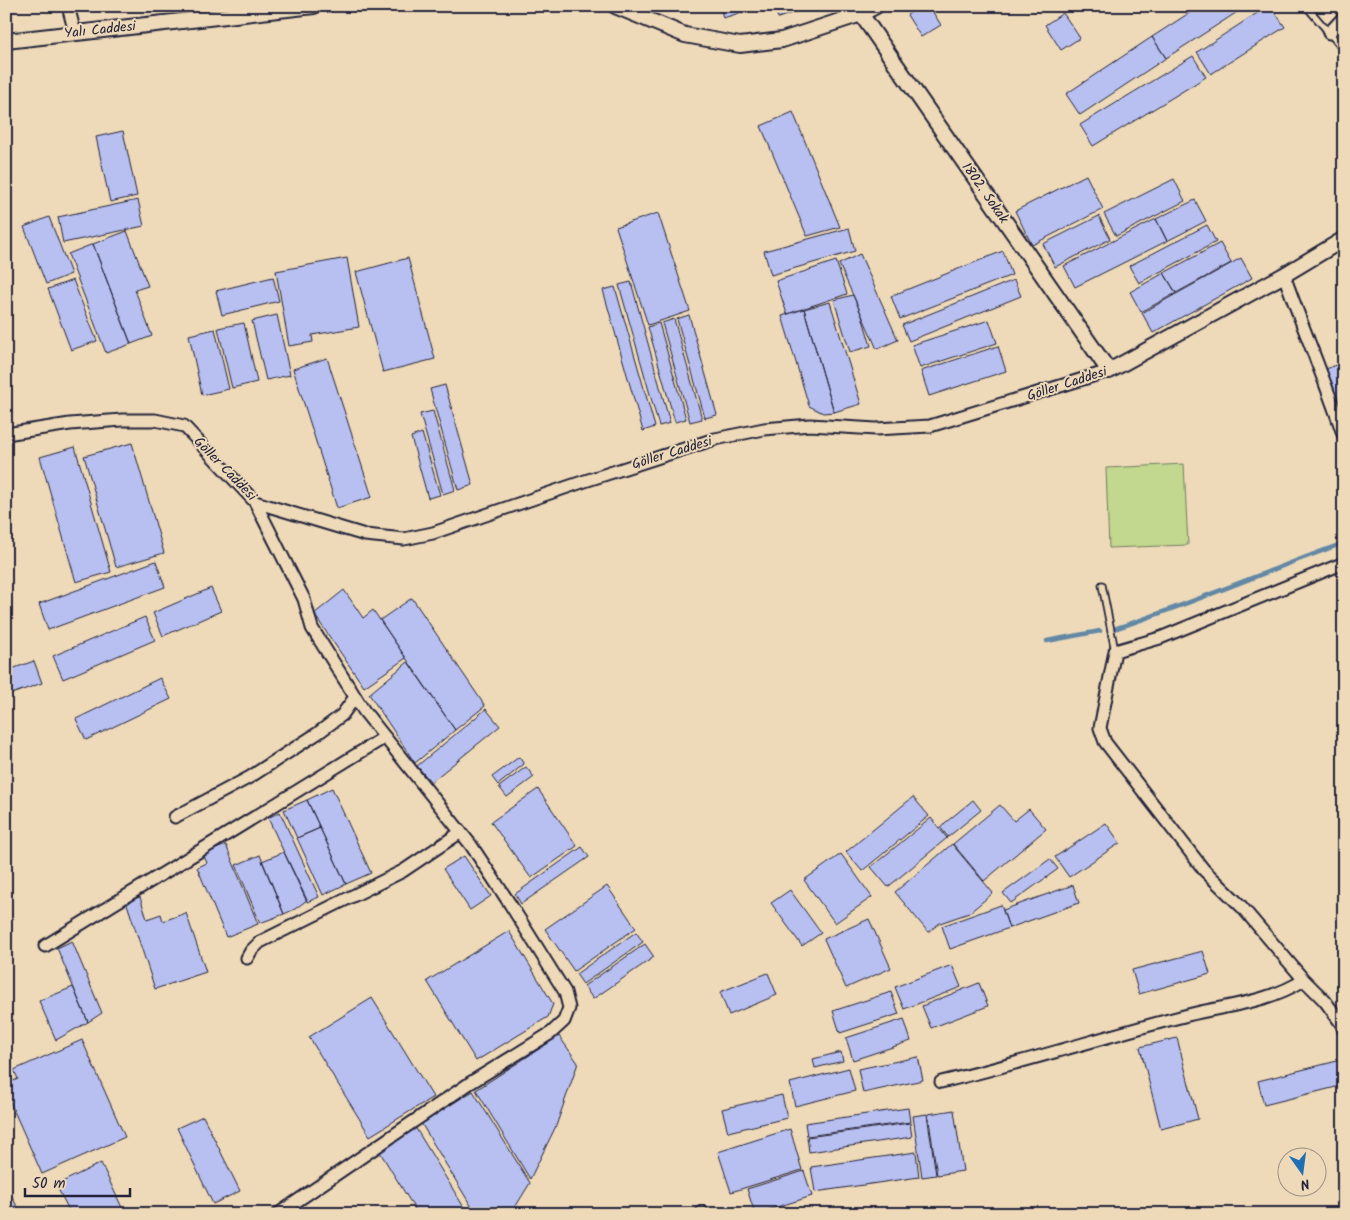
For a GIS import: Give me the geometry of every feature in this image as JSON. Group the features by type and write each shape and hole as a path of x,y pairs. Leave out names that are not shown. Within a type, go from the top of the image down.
{"street":[{"path":"68,6 75,33"},
{"name":"Yalı Caddesi","path":"6,41 314,6"},
{"path":"615,6 685,36 740,45 782,40 861,14 876,6"},
{"name":"1802. Sokak","path":"861,14 1109,371"},
{"path":"1329,33 1344,17"},
{"name":"Göller Caddesi","path":"6,434 70,424 122,420 155,420 184,426 255,502 365,535 404,539 433,533 715,439 764,429 810,425 876,429 930,426 1109,371 1284,275 1344,239"},
{"path":"1284,275 1303,330 1331,397 1344,437"},
{"path":"255,502 304,599 312,628 355,697 461,832 510,904 565,992 569,1008 564,1021 551,1033 470,1083 278,1214"},
{"path":"1344,563 1160,638 1115,651 1100,728 1105,742 1204,870 1241,906 1304,980 1325,1001 1344,1030"},
{"path":"175,817 250,776 318,733 342,715 355,697"},
{"path":"45,946 385,737"},
{"path":"247,958 260,942 403,871 461,832"},
{"path":"941,1082 988,1071 1189,1015 1261,1000 1286,991 1304,980"}],"lane":[{"path":"1306,6 1344,50"},
{"path":"1102,585 1115,651"}],"green space":[{"path":"1184,464 1188,545 1109,548 1106,468"}],"building":[{"path":"720,6 757,6 757,8 723,18"},
{"path":"774,6 797,6 798,11 778,18"},
{"path":"921,6 929,6 941,25 921,37 907,15"},
{"path":"1200,6 1240,6 1242,9 1166,58 1152,37"},
{"path":"1268,6 1271,6 1285,27 1211,74 1197,52"},
{"path":"1063,13 1080,38 1061,50 1045,25"},
{"path":"1152,37 1166,58 1080,115 1066,94"},
{"path":"1193,56 1206,77 1093,146 1080,125"},
{"path":"793,112 840,227 807,236 761,126"},
{"path":"123,131 137,196 110,202 96,137"},
{"path":"1086,175 1103,209 1032,245 1015,211"},
{"path":"1174,179 1185,201 1116,236 1104,214"},
{"path":"138,200 144,226 63,243 58,217"},
{"path":"1195,200 1206,221 1167,241 1156,219"},
{"path":"658,213 690,311 648,325 616,227"},
{"path":"1099,216 1110,239 1055,267 1043,244"},
{"path":"49,217 71,274 46,284 24,227"},
{"path":"1156,219 1167,241 1075,287 1064,266"},
{"path":"1207,225 1216,242 1139,283 1129,266"},
{"path":"849,228 855,251 771,275 764,251"},
{"path":"127,231 148,286 135,290 152,336 131,344 93,244"},
{"path":"1220,243 1231,263 1176,293 1164,273"},
{"path":"93,244 131,344 106,353 68,254"},
{"path":"1003,251 1012,275 900,319 891,296"},
{"path":"860,254 898,340 877,349 839,264"},
{"path":"347,258 359,327 312,335 313,342 289,346 276,271"},
{"path":"408,258 435,359 383,372 356,272"},
{"path":"1241,258 1252,278 1153,333 1142,313"},
{"path":"836,261 847,294 787,314 776,281"},
{"path":"1164,273 1176,293 1141,312 1130,292"},
{"path":"273,277 279,301 222,315 216,291"},
{"path":"73,280 97,341 71,350 48,289"},
{"path":"1014,280 1021,296 909,341 902,325"},
{"path":"631,282 670,423 659,426 619,285"},
{"path":"615,287 655,427 643,431 603,290"},
{"path":"853,295 871,346 850,352 834,300"},
{"path":"830,302 861,404 834,412 804,309"},
{"path":"804,309 834,412 823,413 809,406 782,316"},
{"path":"277,315 290,375 266,380 252,321"},
{"path":"689,315 717,415 705,418 677,319"},
{"path":"674,319 702,419 690,422 662,323"},
{"path":"989,320 997,343 920,368 912,345"},
{"path":"244,323 257,382 232,388 218,328"},
{"path":"659,323 686,419 675,422 648,327"},
{"path":"215,329 229,389 202,395 189,335"},
{"path":"998,346 1006,371 929,396 921,371"},
{"path":"327,358 372,497 337,508 293,369"},
{"path":"1336,365 1344,384 1344,415 1326,369"},
{"path":"445,385 473,485 458,490 430,389"},
{"path":"433,411 455,490 443,494 420,414"},
{"path":"422,433 440,495 428,498 411,437"},
{"path":"132,443 164,553 116,567 84,456"},
{"path":"75,447 111,572 76,582 40,457"},
{"path":"156,561 165,587 48,630 39,604"},
{"path":"211,588 221,611 163,636 153,613"},
{"path":"344,590 363,618 373,610 406,658 364,687 314,614"},
{"path":"412,598 485,706 455,730 380,620"},
{"path":"145,617 155,640 63,679 53,656"},
{"path":"34,661 42,683 6,696 6,671"},
{"path":"408,662 455,730 415,763 369,694"},
{"path":"160,678 171,699 86,740 76,719"},
{"path":"486,709 500,726 431,782 417,766"},
{"path":"519,757 524,764 498,785 492,777"},
{"path":"526,767 534,777 507,797 499,787"},
{"path":"332,788 371,873 346,884 307,800"},
{"path":"538,789 577,846 531,878 491,822"},
{"path":"913,797 929,816 862,871 846,852"},
{"path":"307,800 320,828 297,838 284,810"},
{"path":"973,800 981,810 948,837 940,827"},
{"path":"1000,805 1014,821 1029,809 1046,829 984,881 953,844"},
{"path":"280,812 319,897 307,902 268,818"},
{"path":"931,818 947,838 888,887 871,867"},
{"path":"1106,823 1120,843 1069,877 1055,857"},
{"path":"320,828 346,884 323,895 297,838"},
{"path":"952,844 993,893 969,913 940,923 928,932 895,892"},
{"path":"226,845 258,924 226,937 197,867 207,863 203,854"},
{"path":"582,847 589,857 521,904 515,894"},
{"path":"284,852 307,900 284,914 262,861"},
{"path":"841,854 872,897 835,923 804,880"},
{"path":"260,855 284,914 260,923 236,865"},
{"path":"464,856 491,896 470,910 443,869"},
{"path":"1050,859 1058,869 1011,903 1003,893"},
{"path":"1073,885 1079,903 1009,928 1003,910"},
{"path":"607,886 636,928 574,971 545,929"},
{"path":"790,890 821,933 802,946 771,903"},
{"path":"140,897 147,919 161,914 163,921 186,913 206,972 155,989 126,901"},
{"path":"1001,905 1009,928 950,949 942,926"},
{"path":"869,919 891,968 846,988 824,939"},
{"path":"509,931 553,1004 548,1017 476,1061 427,981"},
{"path":"636,932 643,942 583,984 576,974"},
{"path":"72,941 102,1013 88,1022 57,948"},
{"path":"645,944 654,957 593,999 584,986"},
{"path":"1203,951 1210,974 1139,994 1132,970"},
{"path":"952,965 961,987 904,1009 895,987"},
{"path":"768,973 777,995 729,1015 720,992"},
{"path":"979,983 988,1006 931,1028 922,1006"},
{"path":"73,987 88,1022 56,1040 39,1001"},
{"path":"891,992 899,1014 840,1033 833,1011"},
{"path":"372,998 433,1097 370,1136 309,1037"},
{"path":"904,1019 911,1041 853,1060 846,1038"},
{"path":"559,1036 578,1063 556,1126 530,1179 476,1090"},
{"path":"1177,1038 1198,1119 1161,1129 1140,1047"},
{"path":"82,1040 125,1137 42,1174 6,1093 6,1084 18,1079 14,1070"},
{"path":"841,1052 843,1061 815,1068 813,1059"},
{"path":"918,1057 923,1080 863,1093 858,1069"},
{"path":"1341,1060 1344,1069 1344,1085 1264,1105 1258,1081"},
{"path":"849,1068 855,1091 795,1106 790,1083"},
{"path":"473,1091 530,1183 511,1214 476,1214 421,1123"},
{"path":"782,1095 787,1118 728,1132 722,1109"},
{"path":"908,1108 910,1122 807,1136 805,1123"},
{"path":"954,1110 963,1171 937,1175 928,1114"},
{"path":"927,1114 936,1175 922,1177 913,1116"},
{"path":"203,1116 240,1191 213,1204 177,1128"},
{"path":"910,1123 912,1137 809,1152 807,1137"},
{"path":"415,1127 468,1214 418,1214 378,1149"},
{"path":"790,1129 802,1170 731,1192 718,1152"},
{"path":"916,1152 919,1177 815,1192 811,1167"},
{"path":"101,1163 125,1214 71,1214 56,1185"},
{"path":"804,1171 812,1196 755,1214 747,1189"},
{"path":"6,1185 21,1214 6,1214"}],"waterway":[{"path":"1117,628 1344,543"},
{"path":"1047,641 1100,631"}]}
